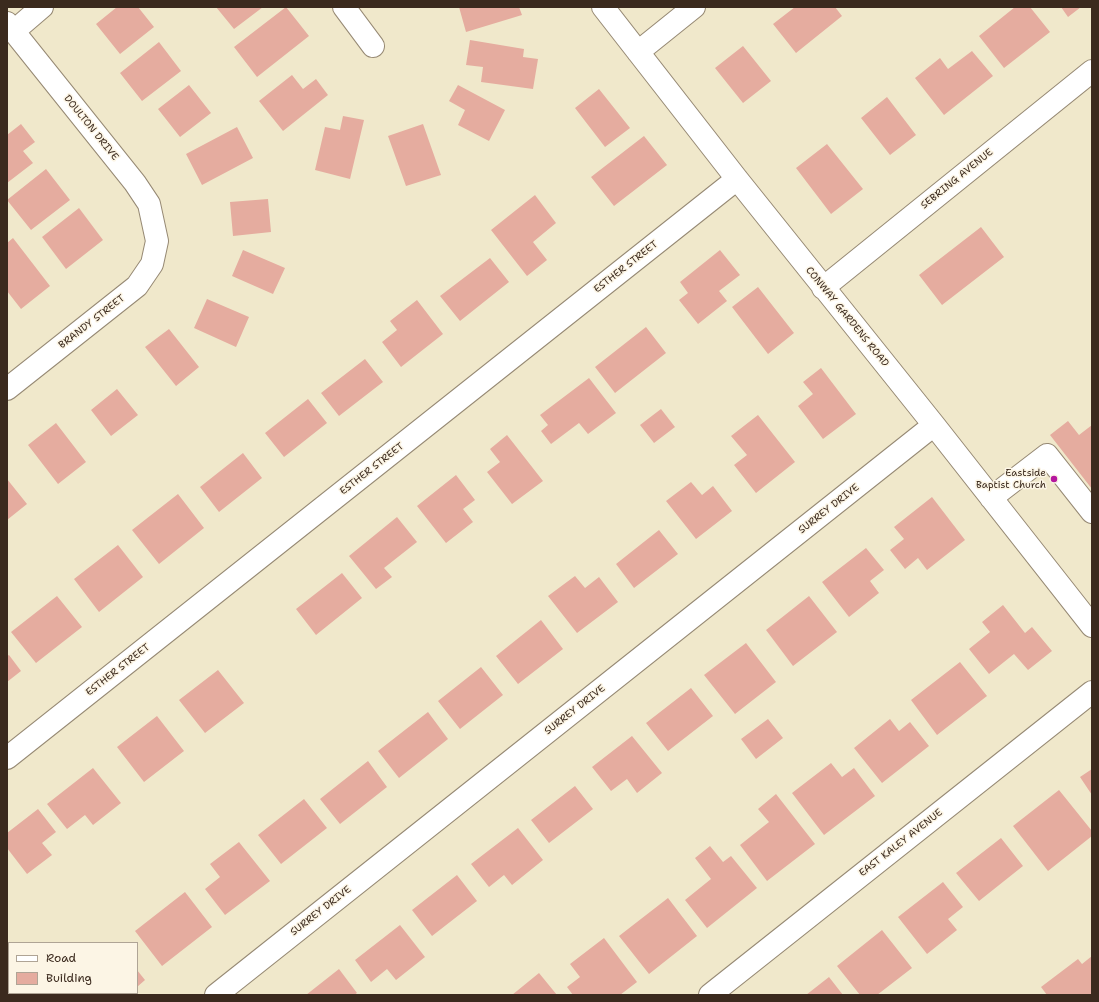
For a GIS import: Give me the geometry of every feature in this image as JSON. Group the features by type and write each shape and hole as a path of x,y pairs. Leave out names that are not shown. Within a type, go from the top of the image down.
{"street":[{"path":"10,27 42,7"},
{"path":"344,7 373,46"},
{"name":"CONWAY GARDENS ROAD","path":"602,7 1092,626"},
{"path":"638,52 694,7"},
{"name":"DOULTON DRIVE","path":"10,27 135,183 149,204 157,241"},
{"name":"SEBRING AVENUE","path":"823,288 1092,71"},
{"name":"ESTHER STREET","path":"7,758 737,179"},
{"name":"BRANDY STREET","path":"7,389 137,286 152,264 157,241"},
{"name":"SURREY DRIVE","path":"216,995 934,425"},
{"path":"991,498 1047,455 1092,512"},
{"name":"EAST KALEY AVENUE","path":"710,995 1092,692"}],"building":[{"path":"117,7 138,7 154,27 120,54 96,24"},
{"path":"216,7 263,7 234,29"},
{"path":"286,7 309,36 257,77 234,47"},
{"path":"459,7 519,7 522,15 466,32"},
{"path":"795,7 835,7 842,16 796,53 773,24"},
{"path":"1015,7 1030,7 1050,32 1004,68 979,36"},
{"path":"1061,7 1081,7 1068,17"},
{"path":"470,40 524,49 523,57 538,59 533,89 481,82 483,67 466,65"},
{"path":"159,42 181,71 142,101 120,73"},
{"path":"743,46 771,81 743,103 715,68"},
{"path":"972,51 993,76 944,115 915,78 940,58 948,69"},
{"path":"292,75 303,89 316,79 328,95 283,131 259,101"},
{"path":"189,85 211,113 180,137 158,109"},
{"path":"458,85 505,110 489,141 458,125 465,110 449,101"},
{"path":"599,89 630,128 605,147 575,108"},
{"path":"887,97 916,135 890,155 861,118"},
{"path":"343,116 364,120 350,179 315,170 325,127 340,130"},
{"path":"21,124 35,142 23,151 33,163 7,183 7,135"},
{"path":"423,124 441,175 406,186 388,136"},
{"path":"237,127 253,158 202,185 186,154"},
{"path":"644,136 667,165 614,206 591,177"},
{"path":"827,144 863,189 831,214 796,168"},
{"path":"46,169 70,200 31,230 7,200"},
{"path":"535,195 556,223 533,242 547,260 527,276 491,230"},
{"path":"268,199 271,232 233,236 230,202"},
{"path":"79,208 103,240 66,269 42,237"},
{"path":"981,227 1004,257 942,305 919,275"},
{"path":"13,238 50,286 21,309 7,291 7,243"},
{"path":"243,250 285,268 273,294 232,276"},
{"path":"720,250 740,275 719,291 727,301 698,324 679,300 688,293 680,282"},
{"path":"490,258 509,282 460,321 440,296"},
{"path":"758,287 794,333 768,354 732,307"},
{"path":"207,299 249,317 236,347 194,328"},
{"path":"417,300 443,334 401,367 382,342 397,330 390,321"},
{"path":"646,327 666,353 615,393 595,367"},
{"path":"169,329 199,367 176,386 145,347"},
{"path":"365,359 383,382 339,416 321,393"},
{"path":"821,368 856,414 823,439 798,406 813,394 803,382"},
{"path":"589,378 616,413 588,434 579,423 551,444 541,431 548,425 540,415"},
{"path":"117,389 138,415 111,436 91,410"},
{"path":"308,399 327,423 284,457 265,433"},
{"path":"661,409 675,427 654,443 640,425"},
{"path":"758,415 795,462 756,493 734,465 747,455 731,436"},
{"path":"1068,421 1079,435 1092,425 1092,489 1050,435"},
{"path":"56,423 86,462 58,484 28,445"},
{"path":"507,435 543,481 512,504 487,472 500,462 490,449"},
{"path":"243,453 262,478 219,512 200,487"},
{"path":"456,475 475,500 463,509 473,522 446,543 417,506"},
{"path":"7,479 27,504 7,520"},
{"path":"691,482 702,495 713,486 732,511 696,539 666,501"},
{"path":"178,494 204,528 159,564 132,530"},
{"path":"932,497 965,540 927,570 918,558 905,569 890,550 904,539 894,527"},
{"path":"397,517 417,542 384,568 392,577 376,589 349,556"},
{"path":"659,530 678,554 634,588 616,564"},
{"path":"118,545 143,577 99,612 74,579"},
{"path":"866,548 884,570 870,581 879,593 849,617 822,582"},
{"path":"342,573 362,598 316,635 296,609"},
{"path":"575,576 585,588 599,577 618,602 577,633 548,596"},
{"path":"57,596 82,627 36,663 11,632"},
{"path":"809,596 837,632 793,666 766,630"},
{"path":"1003,605 1025,633 1032,627 1052,651 1028,670 1014,654 989,674 969,649 990,632 982,622"},
{"path":"541,620 563,649 518,684 496,656"},
{"path":"746,643 776,682 735,714 704,675"},
{"path":"9,655 21,671 7,682 7,656"},
{"path":"960,662 987,696 937,735 911,700"},
{"path":"481,667 503,695 460,729 438,701"},
{"path":"218,670 244,703 205,733 179,700"},
{"path":"691,688 713,716 668,751 646,723"},
{"path":"428,712 448,739 399,778 378,751"},
{"path":"157,716 184,751 144,782 117,747"},
{"path":"768,719 783,738 756,759 741,739"},
{"path":"890,719 899,731 910,722 929,746 882,783 854,748"},
{"path":"632,736 662,773 637,793 627,779 611,791 592,767"},
{"path":"368,761 387,787 340,824 320,799"},
{"path":"831,763 842,777 854,768 875,796 824,835 792,793"},
{"path":"93,768 121,803 93,825 85,815 67,829 47,804"},
{"path":"1092,769 1092,795 1080,777"},
{"path":"575,786 593,809 549,843 531,820"},
{"path":"1059,790 1092,831 1092,836 1048,871 1013,826"},
{"path":"776,794 815,844 767,881 740,845 769,822 758,809"},
{"path":"304,799 327,828 281,864 258,835"},
{"path":"38,809 56,832 42,843 52,855 27,874 7,848 7,833"},
{"path":"518,828 543,860 512,885 504,875 489,887 471,864"},
{"path":"1001,838 1023,866 979,901 956,873"},
{"path":"239,842 270,881 225,915 205,889 220,877 210,864"},
{"path":"710,846 723,862 731,856 757,888 707,928 685,900 711,879 695,858"},
{"path":"457,875 477,901 432,936 412,910"},
{"path":"943,882 963,907 948,919 957,930 927,954 898,917"},
{"path":"185,892 212,927 162,966 135,931"},
{"path":"668,898 697,936 649,974 619,936"},
{"path":"400,925 425,957 396,980 387,969 371,982 355,960"},
{"path":"882,930 912,968 877,995 860,995 837,966"},
{"path":"604,938 637,982 620,995 573,995 567,987 580,977 570,964"},
{"path":"1092,956 1092,995 1047,995 1041,987 1078,959 1082,964"},
{"path":"339,969 357,993 354,995 306,995"},
{"path":"138,971 145,980 138,986"},
{"path":"539,973 557,995 512,995"},
{"path":"829,977 843,995 806,995"},
{"path":"90,994 128,994 126,995"}],"place":[{"name":"Eastside Baptist Church","path":"1054,479"}]}
